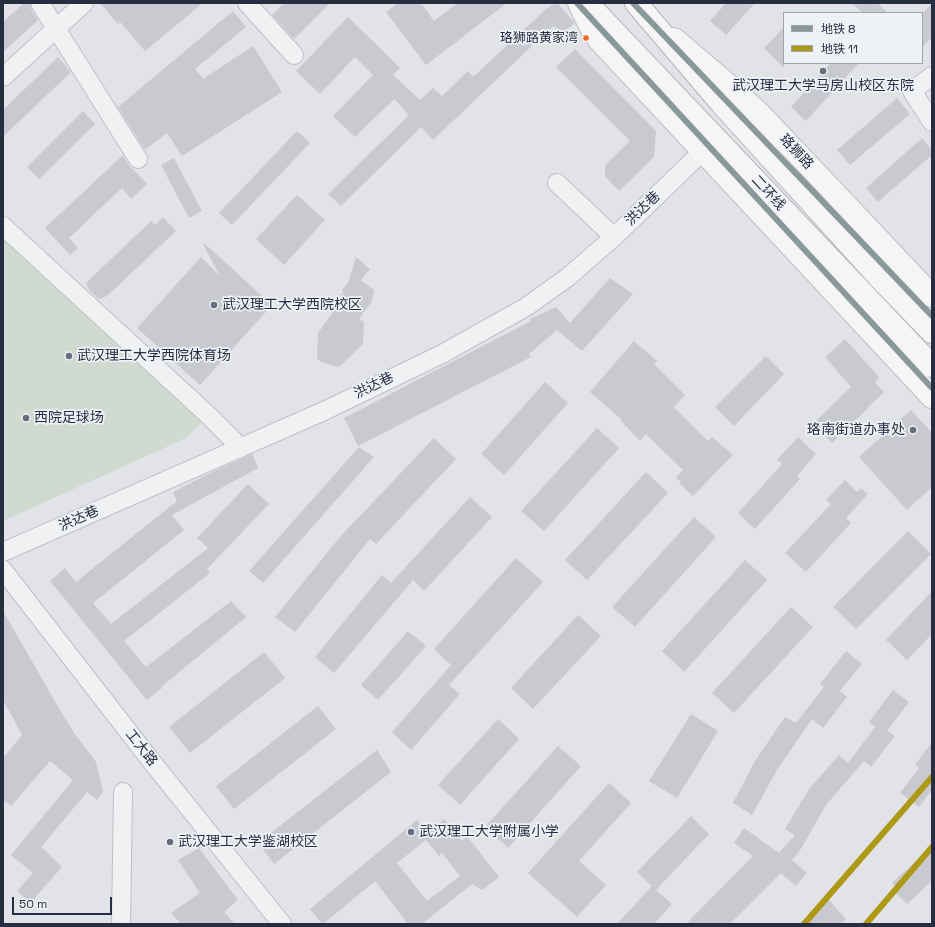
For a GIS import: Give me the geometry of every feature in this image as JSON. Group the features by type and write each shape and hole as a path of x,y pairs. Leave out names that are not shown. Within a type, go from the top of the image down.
{"main road":[{"path":"579,3 592,30 600,41 932,397"},
{"name":"二环线","path":"588,3 932,366"},
{"name":"二环线","path":"643,10 721,103 879,277 932,332"},
{"name":"珞狮路","path":"643,10 734,89 760,114 932,296"}],"street":[{"path":"40,3 138,159"},
{"path":"3,77 84,3"},
{"path":"247,3 294,55"},
{"path":"932,76 912,91 932,122"},
{"name":"洪达巷","path":"3,552 324,411 442,354 526,307 568,276 614,237 702,152"},
{"path":"557,183 614,237"},
{"path":"3,226 207,414 241,448"},
{"name":"工大路","path":"3,570 152,762 282,924"},
{"path":"121,924 123,792"}],"shaded area":[{"name":"武汉理工大学西院体育场","path":"3,237 201,415 201,424 184,439 3,521"}],"building":[{"path":"24,3 30,3 31,9 38,20 3,52 3,22"},
{"path":"100,3 203,3 145,51 120,22 118,24"},
{"path":"284,3 330,3 294,39 272,15"},
{"path":"398,3 421,3 434,21 457,3 507,3 426,65 386,12"},
{"path":"726,3 755,3 726,35 710,21"},
{"path":"852,3 877,3 887,12 862,12"},
{"path":"932,3 932,37 923,47 923,13"},
{"path":"554,4 559,5 575,23 564,32 553,26 433,140 421,127 341,206 328,194 409,115 394,99 355,137 333,116 373,75 355,57 320,94 296,71 348,17 400,68 393,75 420,100 433,88 442,96 468,71 473,77 546,9"},
{"path":"233,11 246,27 195,69 203,79 253,46 282,92 182,156 167,133 145,150 118,107"},
{"path":"783,28 784,68 764,48"},
{"path":"575,49 656,131 654,157 619,191 605,176 605,165 630,141 556,67"},
{"path":"58,57 71,72 3,137 3,110"},
{"path":"830,64 858,64 806,121 791,107"},
{"path":"897,98 910,114 850,165 837,150"},
{"path":"83,111 95,124 39,179 27,167"},
{"path":"297,131 310,143 232,225 219,213"},
{"path":"922,138 932,150 932,155 878,202 866,188"},
{"path":"123,155 127,163 147,184 131,199 122,188 69,238 78,248 70,255 45,228"},
{"path":"174,158 202,211 189,218 161,165"},
{"path":"297,195 325,220 284,265 256,239"},
{"path":"163,217 176,231 107,296 99,299 89,290 86,283 151,221 155,225"},
{"path":"204,243 272,305 200,385 137,328 201,257 220,276 203,244"},
{"path":"356,257 370,269 361,280 374,290 372,301 359,319 364,322 363,344 339,367 321,362 317,358 318,333 336,308 334,302 343,293 342,290 348,283"},
{"path":"610,278 633,294 582,351 557,330 529,354 531,357 358,446 344,418 531,321 530,319 556,307 570,323"},
{"path":"845,339 879,377 875,382 884,392 832,443 813,424 851,387 825,357"},
{"path":"634,341 657,361 654,364 685,395 674,407 708,441 712,437 733,455 693,496 680,484 681,482 676,478 683,470 646,434 640,441 621,421 622,420 590,392"},
{"path":"766,356 784,374 734,426 715,407"},
{"path":"545,382 568,403 504,475 481,454"},
{"path":"911,410 932,433 932,487 907,510 859,457"},
{"path":"597,428 619,448 544,531 521,511"},
{"path":"798,437 816,454 797,476 800,479 755,529 738,513 782,464 777,460"},
{"path":"434,438 456,459 376,544 370,539 295,632 275,617 340,537"},
{"path":"359,447 374,457 263,583 249,571"},
{"path":"252,454 258,468 172,515 184,530 93,603 111,624 208,548 197,538 248,484 269,504 207,569 210,573 124,641 146,667 231,601 246,617 147,700 50,581 65,568 76,582 177,501 173,492"},
{"path":"646,472 668,493 587,580 565,560"},
{"path":"845,480 857,492 861,488 868,494 846,518 851,523 806,572 785,553 831,504 826,500"},
{"path":"470,497 492,517 424,591 413,580 334,673 315,657 382,575 391,583"},
{"path":"694,517 716,537 635,627 612,607"},
{"path":"908,531 931,554 856,629 833,607"},
{"path":"516,558 543,582 449,685 460,694 411,750 392,732 451,665 434,649"},
{"path":"745,560 767,580 684,672 662,651"},
{"path":"932,591 932,634 907,660 886,640"},
{"path":"791,607 813,627 734,713 712,693"},
{"path":"3,611 74,733 96,762 103,792 97,800 87,792 41,847 62,867 30,903 17,891 33,873 11,855 73,780 50,761 11,806 3,800 3,758 22,735 3,700"},
{"path":"578,615 601,636 533,709 511,688"},
{"path":"408,631 426,646 378,700 361,685"},
{"path":"846,651 862,664 840,691 847,697 823,728 812,719 777,770 752,815 733,803 755,761 785,717 796,723 824,687 820,684"},
{"path":"264,652 285,678 190,753 169,727"},
{"path":"893,690 909,702 887,731 895,736 871,767 864,761 826,805 799,852 792,860 807,873 796,886 781,873 730,924 686,924 753,856 734,843 744,828 779,853 795,835 785,829 809,789 839,755 848,763 875,727 869,722"},
{"path":"318,706 336,729 234,809 216,786"},
{"path":"691,714 718,731 677,798 649,781"},
{"path":"498,719 519,739 460,805 438,785"},
{"path":"932,742 932,790 919,807 900,793 919,768 915,765"},
{"path":"558,746 581,766 508,848 485,827"},
{"path":"377,750 391,772 274,864 258,843"},
{"path":"609,783 631,803 579,861 606,885 577,917 528,873"},
{"path":"691,816 709,834 656,890 672,904 654,924 617,924 652,886 637,872"},
{"path":"444,819 462,841 467,836 499,877 482,890 472,884 422,924 408,924 375,881 323,924 310,909 417,820 428,833","holes":["426,840 439,856 442,853 460,876 427,901 397,863"]},
{"path":"932,846 932,881 907,904 895,892 898,889 892,883"},
{"path":"199,848 238,900 224,912 235,924 181,924 171,913 200,893 178,860"},
{"path":"828,899 846,919 841,924 800,924"}],"metro line":[{"name":"8","path":"577,3 932,388"},
{"name":"8","path":"633,3 932,316"},
{"name":"11","path":"804,924 932,777"},
{"name":"11","path":"866,924 932,847"}],"place":[{"name":"珞狮路黄家湾","path":"586,38"},
{"name":"武汉理工大学马房山校区东院","path":"823,71"},
{"name":"武汉理工大学西院校区","path":"214,305"},
{"name":"武汉理工大学西院体育场","path":"69,356"},
{"name":"西院足球场","path":"26,418"},
{"name":"珞南街道办事处","path":"913,430"},
{"name":"武汉理工大学附属小学","path":"411,832"},
{"name":"武汉理工大学鉴湖校区","path":"170,842"}]}
